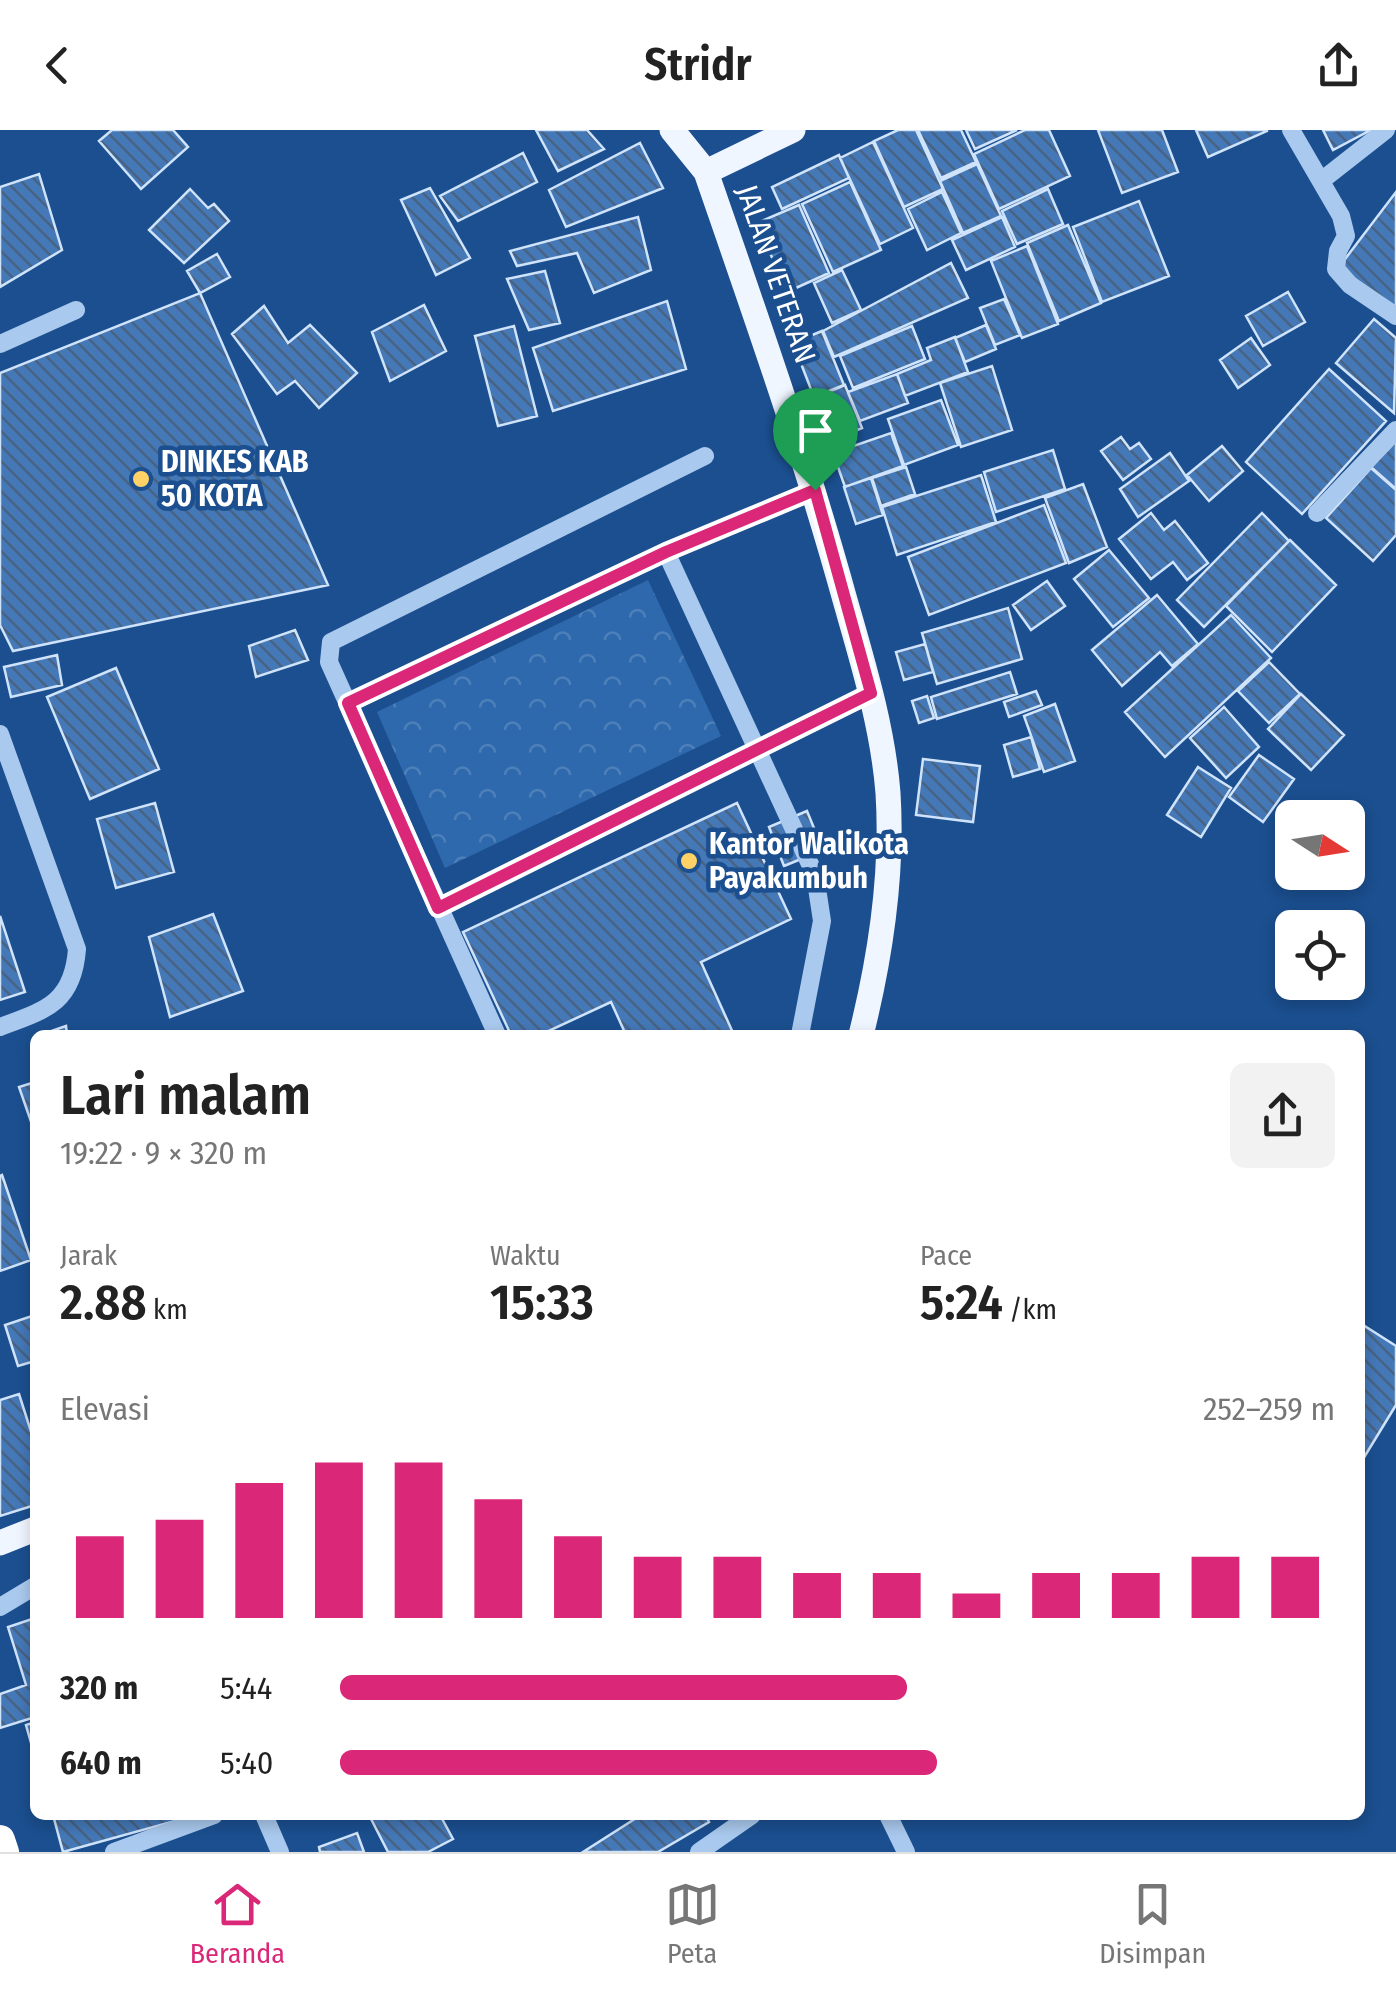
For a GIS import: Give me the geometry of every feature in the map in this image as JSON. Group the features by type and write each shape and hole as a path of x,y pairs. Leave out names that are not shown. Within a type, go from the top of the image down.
{"highway":[{"path":"0,1840 4,1852"}],"main road":[{"name":"JALAN VETERAN","path":"672,130 706,172 815,490 871,693 888,793 885,900 873,986 862,1030"},
{"path":"706,172 793,130"},
{"path":"0,1543 30,1530"}],"street":[{"path":"1291,130 1342,216 1346,236 1338,250 1336,269 1350,285 1396,316"},
{"path":"1321,181 1386,130"},
{"path":"0,344 76,310"},
{"path":"1317,513 1396,430"},
{"path":"495,1030 329,662 332,642 705,456"},
{"path":"348,703 666,552 815,490"},
{"path":"666,552 815,875 822,921 801,1030"},
{"path":"438,908 871,693"},
{"path":"0,734 78,948 73,977 57,1001 0,1027"},
{"path":"0,1607 30,1589"},
{"path":"114,1852 200,1820"},
{"path":"266,1820 280,1852"},
{"path":"699,1852 745,1820"},
{"path":"890,1820 906,1852"}],"green space":[{"path":"648,580 721,736 445,868 377,712"}],"building":[{"path":"112,130 173,130 188,147 141,189 99,141"},
{"path":"536,130 587,130 604,149 558,171"},
{"path":"898,130 916,130 943,189 904,207 874,141"},
{"path":"918,130 961,130 976,162 941,178"},
{"path":"966,130 1017,130 975,149"},
{"path":"1025,130 1049,130 1070,176 999,209 974,154"},
{"path":"1098,130 1162,130 1178,172 1122,193"},
{"path":"1196,130 1267,130 1267,131 1208,157"},
{"path":"1323,130 1371,130 1333,150"},
{"path":"873,142 913,228 880,244 840,158"},
{"path":"640,143 663,188 566,227 549,190"},
{"path":"523,153 537,182 458,221 440,196"},
{"path":"839,155 849,178 782,209 772,187"},
{"path":"977,164 1001,216 963,233 940,181"},
{"path":"39,174 62,250 0,287 0,187"},
{"path":"850,182 881,250 833,272 802,204"},
{"path":"430,188 470,258 436,275 401,200"},
{"path":"190,189 208,208 214,204 229,221 184,263 149,230"},
{"path":"1048,189 1063,224 1017,244 1002,211"},
{"path":"942,192 961,233 927,250 908,209"},
{"path":"1396,192 1396,310 1339,267"},
{"path":"1139,201 1169,276 1102,302 1073,227"},
{"path":"799,205 829,273 787,292 757,223"},
{"path":"638,217 651,270 594,293 577,253 517,266 510,251"},
{"path":"1002,217 1015,247 966,270 952,240"},
{"path":"1068,225 1101,303 1059,321 1027,243"},
{"path":"1027,246 1058,324 1022,338 991,261"},
{"path":"217,254 230,277 200,293 187,271"},
{"path":"951,263 968,298 834,357 823,331"},
{"path":"842,270 861,310 832,323 814,283"},
{"path":"545,271 560,323 529,330 507,279"},
{"path":"1288,292 1305,322 1263,346 1246,316"},
{"name":"DINKES KAB 50 KOTA","path":"200,293 328,585 13,651 0,625 0,373"},
{"path":"1004,299 1020,335 995,345 980,308"},
{"path":"667,301 686,369 553,411 533,348"},
{"path":"424,305 446,351 390,381 372,332"},
{"path":"264,306 288,343 310,325 357,373 319,408 295,381 277,394 232,334"},
{"path":"1374,319 1396,338 1394,413 1336,363"},
{"path":"986,325 996,349 965,362 955,338"},
{"path":"514,326 537,416 498,426 475,336"},
{"path":"912,326 925,359 853,388 840,356"},
{"path":"822,331 844,385 814,397 793,343"},
{"path":"955,337 968,372 905,396 897,374 931,360 927,348"},
{"path":"1251,338 1270,365 1238,388 1220,360"},
{"path":"992,366 1012,430 961,447 940,383"},
{"path":"1329,369 1386,421 1302,514 1246,462"},
{"path":"897,374 908,403 860,421 848,392"},
{"path":"845,385 862,428 831,441 814,398"},
{"path":"941,400 958,445 904,465 888,419"},
{"path":"891,433 903,466 845,487 833,453"},
{"path":"1121,437 1130,449 1139,443 1151,459 1123,480 1101,451"},
{"path":"1396,438 1396,489 1371,467"},
{"path":"1222,446 1243,471 1209,501 1187,475"},
{"path":"1053,450 1065,489 996,512 984,472"},
{"path":"1170,453 1189,481 1138,517 1120,489"},
{"path":"906,467 915,494 881,506 872,478"},
{"path":"1371,468 1396,490 1396,535 1373,561 1326,518"},
{"path":"981,475 996,522 897,555 882,507"},
{"path":"871,478 883,515 856,524 844,487"},
{"path":"1083,484 1107,547 1069,563 1045,498"},
{"path":"1044,505 1066,563 929,615 908,557"},
{"path":"1151,513 1164,530 1175,521 1208,563 1187,580 1173,562 1151,579 1119,539"},
{"path":"1262,513 1289,541 1204,627 1177,600"},
{"path":"1290,540 1336,585 1272,652 1226,606"},
{"path":"1109,550 1149,598 1113,627 1074,579"},
{"path":"1047,581 1065,606 1031,630 1013,605"},
{"path":"1157,595 1198,644 1172,666 1160,652 1122,686 1092,650"},
{"path":"1008,608 1022,659 937,684 922,633"},
{"path":"1231,615 1271,658 1165,757 1125,712"},
{"path":"295,630 308,660 256,677 249,646"},
{"path":"925,644 933,672 904,680 896,652"},
{"path":"57,655 62,685 11,697 4,667"},
{"path":"1269,662 1300,694 1269,723 1238,691"},
{"path":"116,668 159,769 90,799 47,697"},
{"path":"1010,672 1017,694 937,719 931,697"},
{"path":"1036,691 1042,705 1009,717 1004,702"},
{"path":"1301,694 1344,735 1311,770 1268,729"},
{"path":"927,696 934,718 919,723 912,701"},
{"path":"1055,704 1075,761 1044,772 1024,716"},
{"path":"1224,707 1259,747 1226,778 1190,738"},
{"path":"1031,737 1040,769 1013,777 1004,745"},
{"path":"1259,755 1294,779 1275,800 1263,822 1229,797"},
{"path":"923,759 980,766 973,822 916,815"},
{"path":"1198,767 1231,788 1201,837 1167,815"},
{"path":"155,803 174,872 116,888 97,819"},
{"name":"Kantor Walikota Payakumbuh","path":"737,803 791,919 701,962 732,1030 624,1030 611,1002 551,1030 509,1030 463,932"},
{"path":"807,811 823,850 784,866 769,827"},
{"path":"213,914 243,991 170,1017 149,937"},
{"path":"0,916 25,992 0,1000"},
{"path":"30,1084 30,1119 19,1087"},
{"path":"0,1176 30,1260 0,1271"},
{"path":"30,1317 30,1362 18,1366 5,1325"},
{"path":"1365,1326 1396,1346 1396,1405 1365,1456"},
{"path":"19,1394 30,1428 30,1507 0,1516 0,1400"},
{"path":"30,1620 30,1719 0,1728 0,1694 26,1685 8,1627"},
{"path":"54,1820 179,1820 63,1852"},
{"path":"372,1820 443,1820 453,1839 428,1852 388,1852"},
{"path":"633,1820 709,1822 658,1852 583,1852"},
{"path":"357,1833 364,1852 320,1852 319,1847"}],"place":[{"name":"DINKES KAB 50 KOTA","path":"141,479"},
{"name":"Kantor Walikota Payakumbuh","path":"689,861"}],"route":[{"path":"815,490 871,693 438,908 348,703 666,552 815,490"}]}
